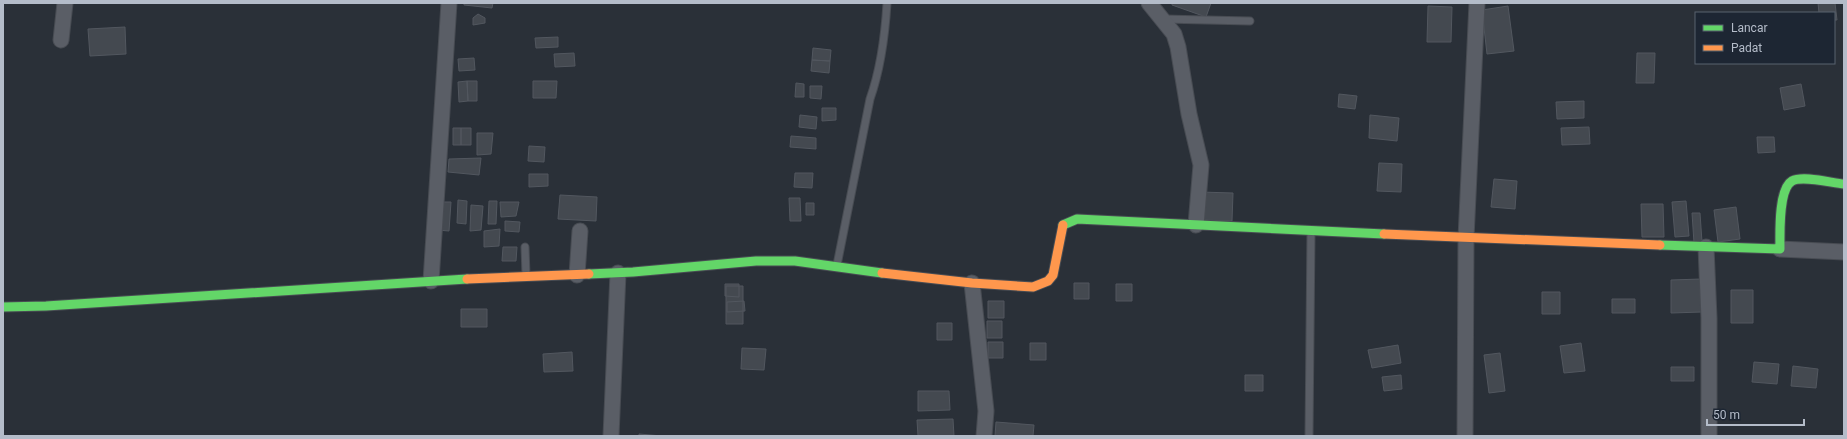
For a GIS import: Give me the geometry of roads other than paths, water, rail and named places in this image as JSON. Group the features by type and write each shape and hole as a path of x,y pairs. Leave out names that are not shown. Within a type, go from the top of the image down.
{"street":[{"path":"61,40 65,3"},
{"path":"431,281 449,3"},
{"path":"1149,3 1174,34 1178,47 1189,114 1201,165 1196,225"},
{"path":"1465,436 1466,238 1477,3"},
{"path":"1780,249 1783,203 1785,188 1788,184 1792,181 1803,180 1844,184"},
{"path":"3,307 431,281 577,275 756,261 795,260 837,268 972,283 1033,287 1048,281 1053,275 1056,266 1061,230 1063,225 1072,220 1466,238 1844,252"},
{"path":"577,275 580,231"},
{"path":"1706,247 1709,318 1709,436"},
{"path":"611,436 618,272"},
{"path":"972,283 986,411 984,436"}],"lane":[{"path":"837,268 870,99 877,77 884,44 887,3"},
{"path":"1163,19 1250,21"},
{"path":"1309,436 1312,231"},
{"path":"525,247 526,278"}]}
